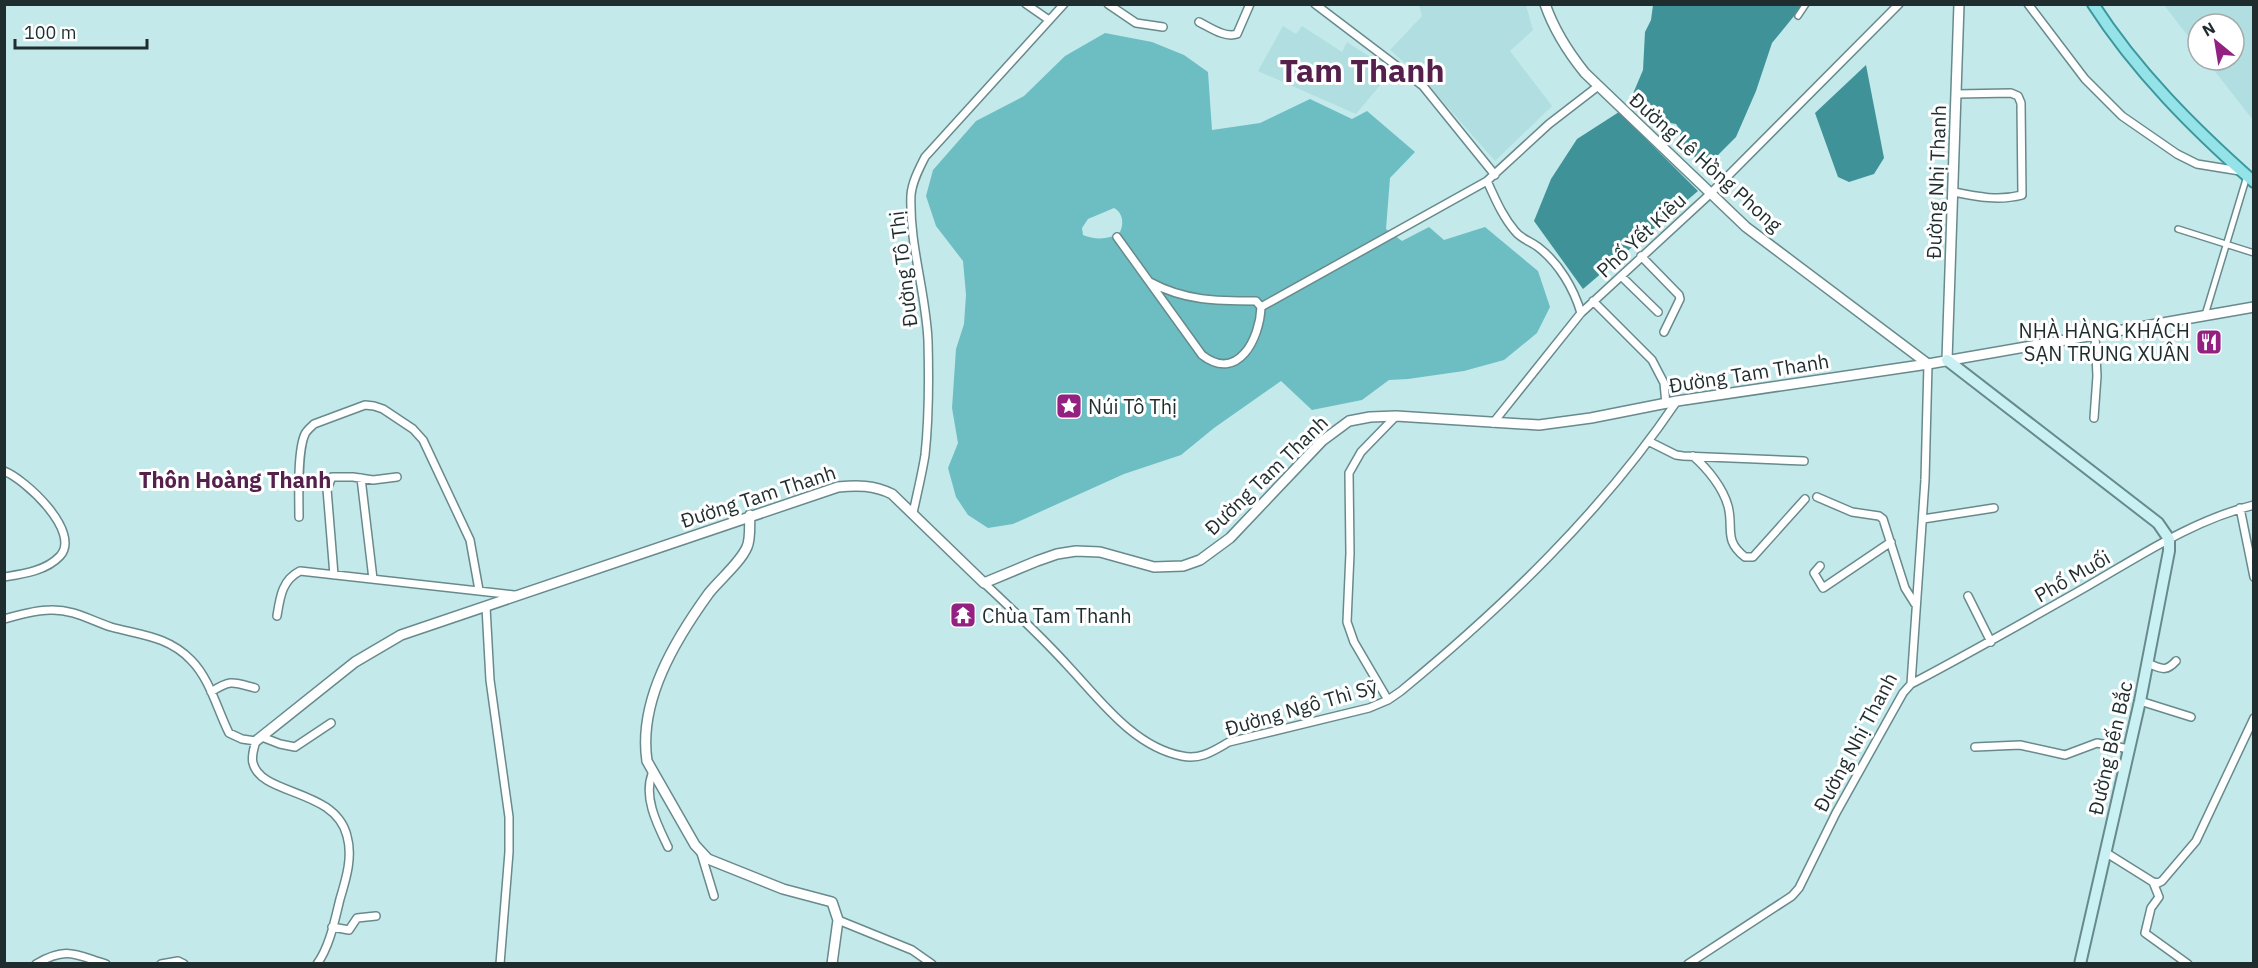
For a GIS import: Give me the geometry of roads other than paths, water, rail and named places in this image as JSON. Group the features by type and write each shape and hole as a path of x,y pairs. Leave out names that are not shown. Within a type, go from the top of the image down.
{"main road":[{"path":"2092,4 2146,75 2248,176"},
{"path":"1947,360 2158,523 2169,538"},
{"name":"Đường Bến Bắc","path":"2080,963 2140,701 2169,551 2169,538"}],"street":[{"path":"1026,4 1049,20"},
{"name":"Đường Tô Thị","path":"913,513 925,454 928,375 928,338 915,260 911,194 917,173 925,157 1064,4"},
{"path":"1108,4 1136,23 1163,27"},
{"path":"1199,22 1233,36 1237,34 1250,4"},
{"path":"1315,4 1423,86 1496,175"},
{"name":"Đường Lê Hồng Phong","path":"1545,4 1570,54 1597,87 1710,194 1746,227 1928,364"},
{"path":"1798,16 1806,4"},
{"name":"Phố Yết Kiêu","path":"1493,423 1581,313 1710,194 1899,4"},
{"name":"Đường Nhị Thanh","path":"1947,360 1959,4"},
{"path":"2028,4 2085,79 2122,116 2177,154 2197,164 2248,176 2204,316"},
{"path":"1261,307 1487,181 1496,175 1526,143 1597,87"},
{"path":"1954,192 2002,199 2022,195 2021,103 2018,96 2011,93 1957,94"},
{"path":"1487,181 1502,212 1514,230 1525,241 1538,247 1561,272 1574,293 1581,313"},
{"path":"2178,229 2253,253"},
{"path":"1117,237 1202,355 1216,364 1228,365 1241,358 1259,326 1261,307 1256,300 1220,301 1179,296 1150,282"},
{"path":"1641,256 1680,299 1664,332"},
{"path":"1621,276 1658,312"},
{"path":"1593,301 1652,360 1664,383 1666,404"},
{"name":"Đường Tam Thanh","path":"259,739 355,662 401,635 822,491 854,485 882,489 892,494 984,583 1057,554 1076,551 1091,550 1154,567 1183,566 1200,560 1230,538 1332,432 1349,421 1396,416 1539,424 1928,364 2253,307"},
{"path":"2094,418 2097,376 2095,335"},
{"name":"Đường Nhị Thanh","path":"1688,963 1792,896 1799,888 1836,813 1903,693 1911,684 1915,604 1923,519 1928,364"},
{"name":"Đường Ngô Thì Sỹ","path":"984,583 1038,635 1110,713 1149,743 1162,750 1184,757 1203,756 1229,742 1369,708 1388,700 1501,605 1596,506 1650,442 1677,401"},
{"path":"298,517 299,474 304,435 315,424 365,405 383,409 413,429 423,440 470,540 479,590"},
{"path":"1388,700 1354,642 1347,622 1350,553 1349,473 1361,452 1396,416"},
{"path":"1650,442 1676,455 1804,461"},
{"path":"1693,456 1703,465 1724,496 1730,514 1731,540 1734,548 1745,557 1753,557 1805,499"},
{"path":"4,471 26,483 44,503 64,532 64,546 61,555 44,567 4,578"},
{"path":"334,575 327,489 329,481 332,477 373,480 397,477"},
{"path":"361,478 373,579"},
{"path":"1817,497 1856,513 1879,516 1885,522 1905,588 1915,604"},
{"name":"Phố Muối","path":"1911,684 1991,642 2169,538 2240,508 2253,505"},
{"path":"1923,519 1994,508"},
{"path":"2240,508 2253,577"},
{"path":"714,896 702,854 652,774 645,747 646,729 660,678 688,622 747,546 750,516"},
{"path":"1820,566 1814,573 1823,588 1891,542"},
{"path":"278,616 281,594 286,582 300,571 514,595"},
{"path":"1968,596 1991,642"},
{"path":"486,607 490,680 509,817 509,852 500,963"},
{"path":"4,619 49,610 68,611 111,626 136,631 164,642 182,652 193,662 211,692 229,733 242,739 259,739 295,747 331,723"},
{"path":"2147,663 2166,669 2176,661"},
{"path":"211,692 226,682 255,687"},
{"path":"2140,701 2191,717"},
{"path":"2105,852 2152,882 2162,881 2196,842 2253,718"},
{"path":"259,739 252,762 260,774 273,784 317,800 341,822 347,836 348,865 332,927 317,963"},
{"path":"1975,747 2020,745 2065,755 2097,742 2129,749"},
{"path":"652,774 650,781 652,805 656,822 668,847"},
{"path":"702,854 708,859 783,889 832,902 838,920 832,963"},
{"path":"2152,882 2159,897 2151,908 2145,933 2188,963"},
{"path":"332,927 349,930 357,918 376,916"},
{"path":"838,920 912,950 932,963"},
{"path":"36,963 69,952 106,963"},
{"path":"161,963 184,963"}],"place":[{"name":"NHÀ HÀNG KHÁCH SẠN TRUNG XUÂN","path":"2209,342"},
{"name":"Núi Tô Thị","path":"1069,406"},
{"name":"Chùa Tam Thanh","path":"963,615"}],"district":[{"name":"Tam Thanh","path":"1362,70"},
{"name":"Thôn Hoàng Thanh","path":"235,479"}]}
